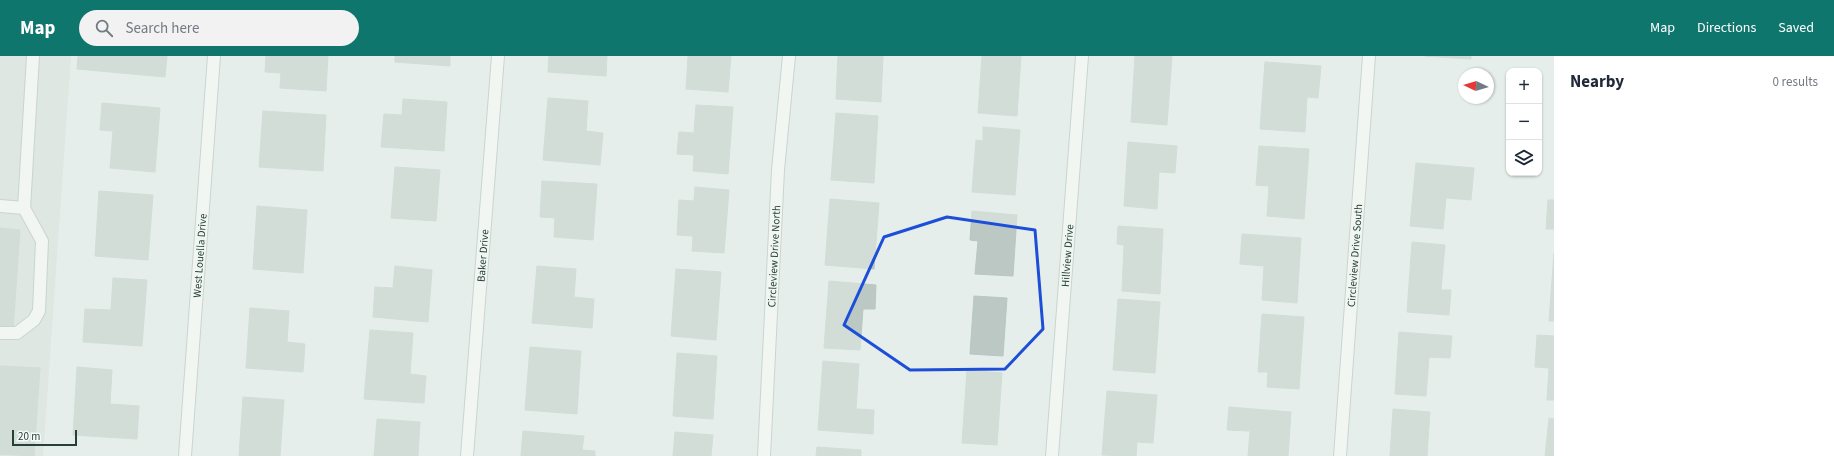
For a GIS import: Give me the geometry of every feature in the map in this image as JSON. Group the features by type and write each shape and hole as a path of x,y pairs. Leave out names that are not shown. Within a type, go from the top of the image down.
{"street":[{"path":"0,333 17,333 34,320 39,311 42,241 24,208 33,56"},
{"name":"West Louella Drive","path":"185,456 214,56"},
{"name":"Baker Drive","path":"467,456 498,56"},
{"name":"Circleview Drive North","path":"764,456 778,170 789,56"},
{"name":"Hillview Drive","path":"1052,456 1082,56"},
{"name":"Circleview Drive South","path":"1340,456 1369,56"},
{"path":"0,206 24,208"}],"highlighted area":[{"path":"947,217 1035,230 1043,329 1005,369 910,370 844,325 884,237"}],"shaded area":[{"path":"0,56 71,56 43,456 0,456"}],"building":[{"path":"78,56 167,56 165,77 77,69"},
{"path":"266,56 328,56 326,91 280,88 281,73 265,72"},
{"path":"395,56 450,56 450,66 395,62"},
{"path":"549,56 607,56 606,76 548,72"},
{"path":"688,56 731,56 728,92 686,89"},
{"path":"838,56 883,56 881,102 836,99"},
{"path":"982,56 1021,56 1017,116 978,113"},
{"path":"1135,56 1172,56 1167,125 1131,122"},
{"path":"1425,56 1471,56 1471,59"},
{"path":"1265,62 1321,66 1318,98 1307,97 1305,132 1260,129"},
{"path":"548,98 588,101 586,131 603,133 600,165 543,160"},
{"path":"403,99 447,102 444,151 381,147 384,114 402,115"},
{"path":"102,103 160,108 155,172 110,168 113,131 100,130"},
{"path":"696,105 733,107 728,174 693,171 694,155 677,154 679,132 694,133"},
{"path":"263,111 326,115 323,171 259,167"},
{"path":"836,113 878,116 874,183 831,180"},
{"path":"983,127 1020,130 1015,195 972,192 976,140 983,141"},
{"path":"1128,142 1177,146 1175,173 1159,172 1157,209 1124,206"},
{"path":"1259,146 1309,149 1304,219 1267,216 1269,186 1256,185"},
{"path":"1416,163 1474,168 1471,200 1446,198 1443,229 1410,226"},
{"path":"395,167 440,170 436,221 391,218"},
{"path":"542,181 597,184 593,240 554,237 555,218 540,217"},
{"path":"695,187 729,190 724,253 692,251 693,236 677,235 679,200 694,201"},
{"path":"99,191 153,195 148,260 95,256"},
{"path":"830,199 879,203 874,269 825,265"},
{"path":"1548,200 1554,200 1554,229 1546,229"},
{"path":"257,206 307,210 303,273 253,269"},
{"path":"972,211 1017,215 1013,276 975,274 978,241 970,240"},
{"path":"1118,226 1163,229 1160,294 1122,291 1124,245 1117,244"},
{"path":"0,228 20,230 13,329 0,328"},
{"path":"1242,234 1301,238 1297,303 1262,300 1264,266 1240,264"},
{"path":"1412,242 1445,245 1441,290 1451,290 1449,315 1407,312"},
{"path":"1554,253 1554,321 1549,321"},
{"path":"395,266 432,270 428,322 373,317 375,287 393,288"},
{"path":"537,266 576,269 574,297 594,299 592,328 532,323"},
{"path":"676,269 721,272 716,340 671,336"},
{"path":"113,278 147,280 142,346 83,342 85,309 111,310"},
{"path":"829,281 876,285 875,309 863,309 860,350 824,348"},
{"path":"974,296 1007,298 1003,356 970,354"},
{"path":"1118,299 1160,302 1155,373 1113,370"},
{"path":"250,308 289,311 287,342 305,344 303,372 246,368"},
{"path":"1262,314 1304,317 1299,389 1267,387 1268,372 1258,372"},
{"path":"370,330 413,333 410,374 426,376 424,403 364,399"},
{"path":"1399,332 1452,336 1450,358 1429,357 1426,396 1395,394"},
{"path":"1537,335 1554,336 1554,400 1547,400 1549,368 1535,367"},
{"path":"530,347 581,351 577,414 525,410"},
{"path":"677,353 717,356 713,419 673,416"},
{"path":"823,361 859,364 856,409 874,410 873,434 818,430"},
{"path":"0,366 40,368 34,456 0,454"},
{"path":"77,367 112,370 110,404 139,406 137,439 73,435"},
{"path":"967,370 1002,373 997,445 962,443"},
{"path":"1107,391 1157,395 1153,443 1137,442 1136,456 1102,455"},
{"path":"243,397 284,400 280,456 239,456"},
{"path":"1229,407 1291,412 1288,456 1248,456 1250,431 1227,430"},
{"path":"1393,409 1430,412 1427,456 1390,456"},
{"path":"1549,418 1554,419 1554,456 1545,456"},
{"path":"377,419 420,422 418,456 374,456"},
{"path":"523,431 584,436 582,450 595,451 595,456 521,456"},
{"path":"675,432 713,435 711,456 673,456"},
{"path":"817,447 861,450 861,456 816,456"}]}
